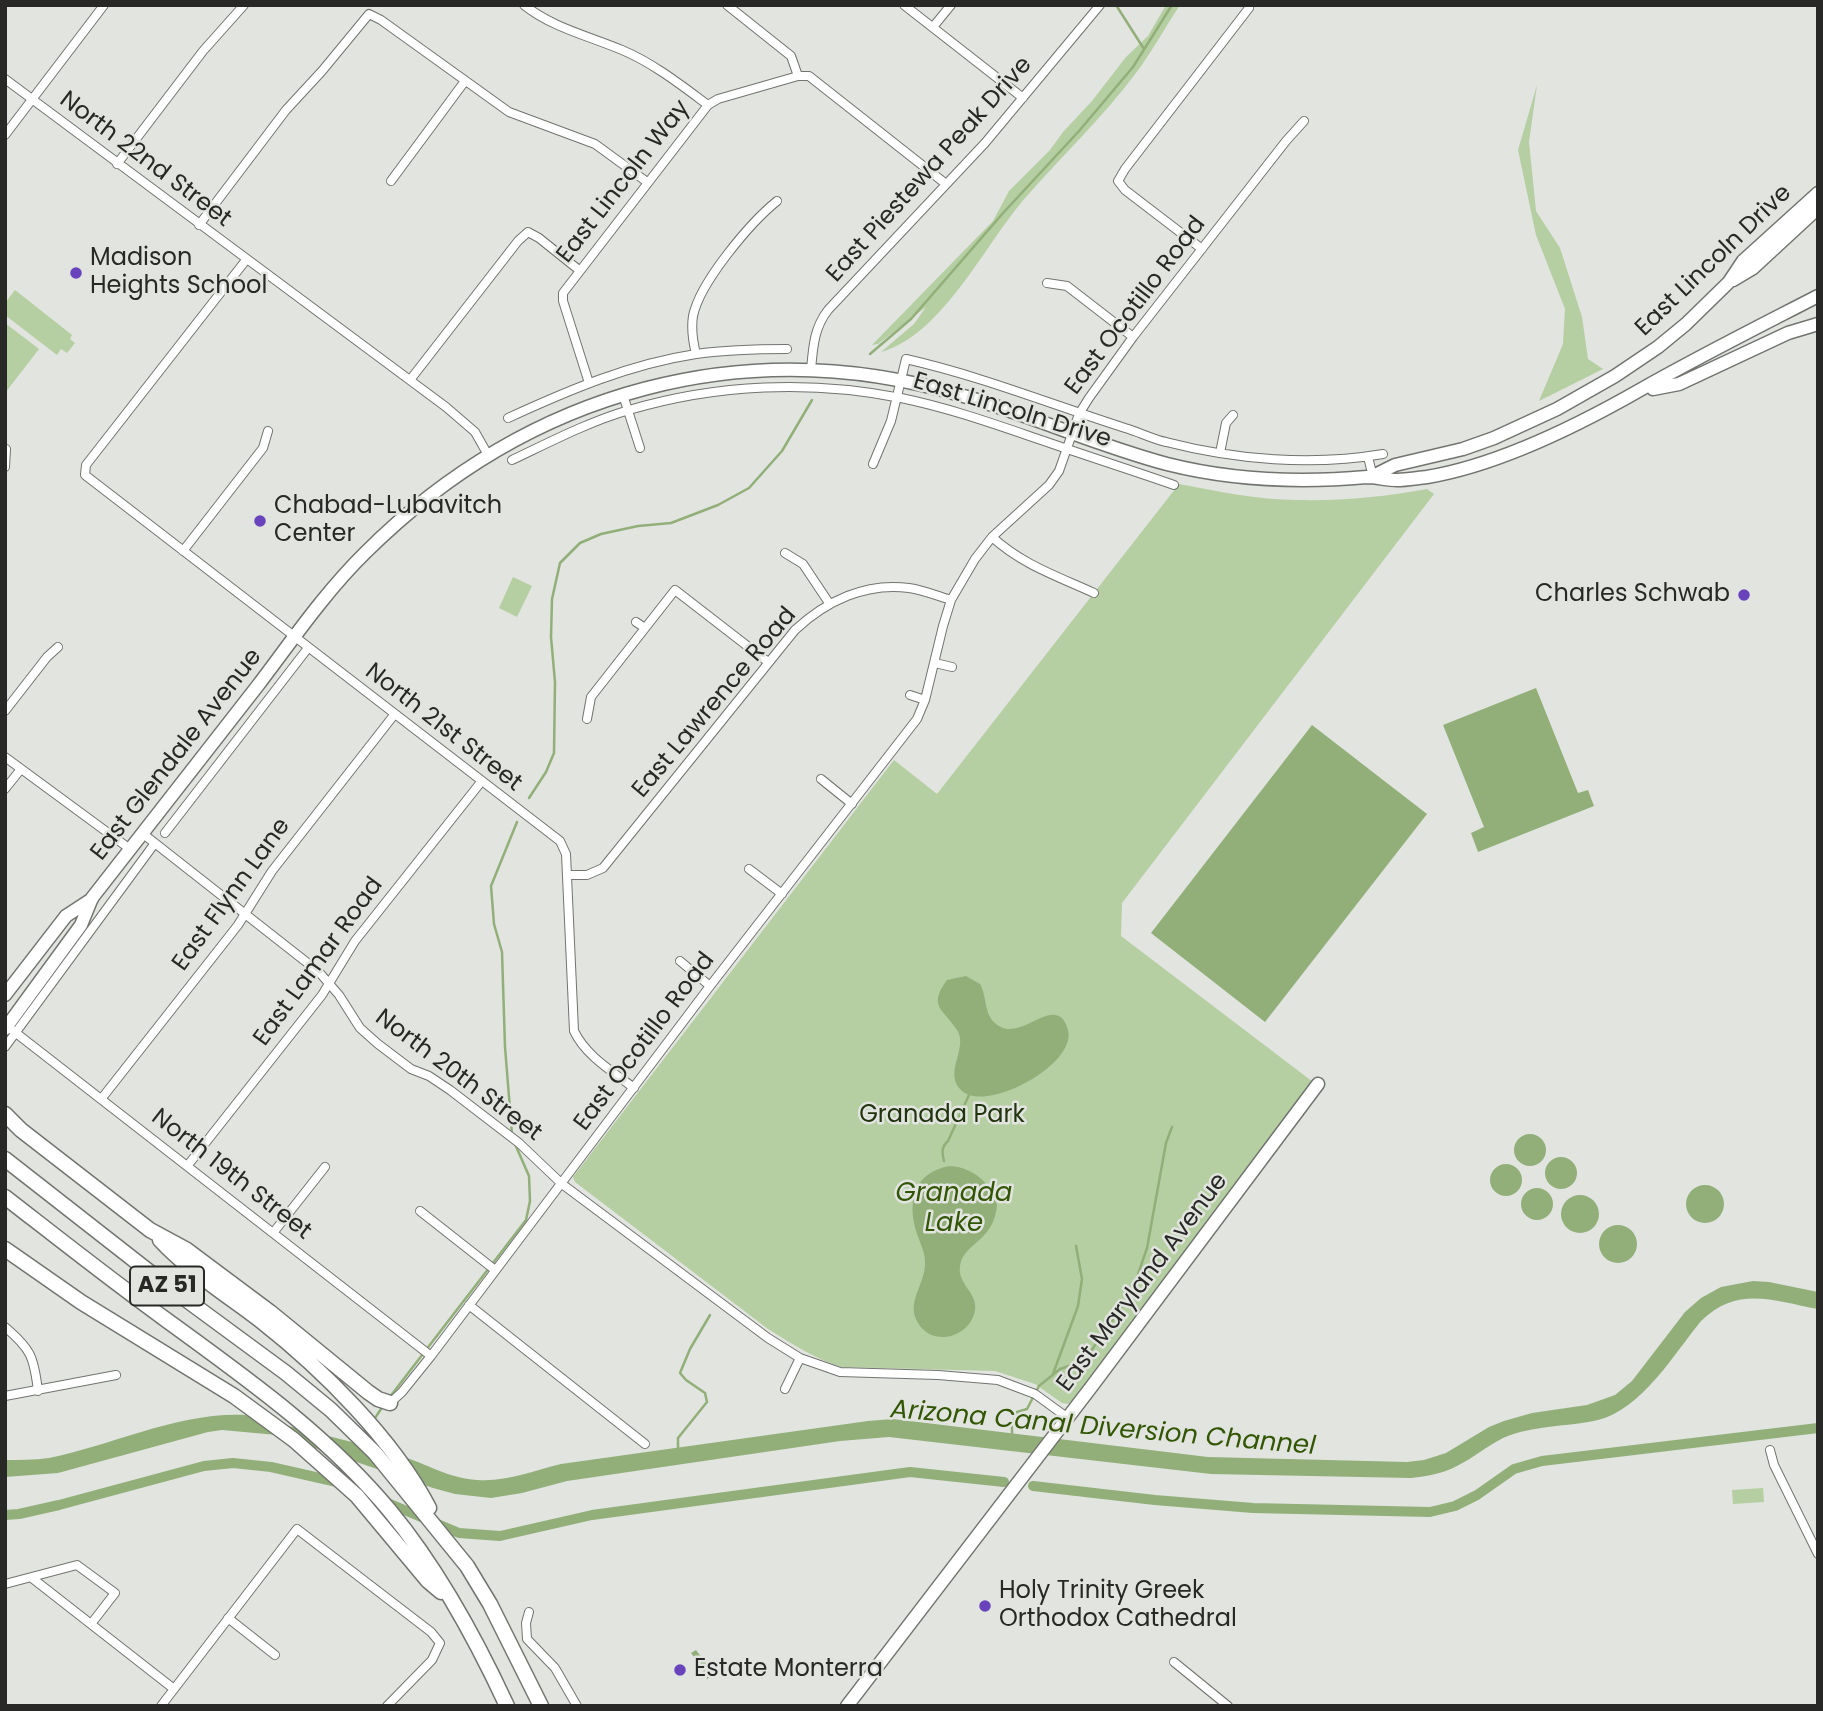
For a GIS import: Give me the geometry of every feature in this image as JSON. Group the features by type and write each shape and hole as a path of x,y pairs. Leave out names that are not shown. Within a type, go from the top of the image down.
{"highway":[{"path":"5,1114 21,1130 150,1230 179,1260 300,1355 355,1408 418,1488 443,1534"},
{"path":"5,1126 21,1130"},
{"name":"AZ 51","path":"5,1159 161,1281 243,1340 331,1410 375,1453 467,1566 490,1604 541,1706"},
{"name":"AZ 51","path":"5,1197 288,1410 350,1467 391,1512 423,1554 453,1602 507,1706"},
{"path":"150,1230 187,1250 270,1312 368,1392 390,1403"},
{"path":"5,1249 81,1302 254,1410 294,1440 357,1496 428,1581 453,1602"}],"main road":[{"name":"East Lincoln Drive","path":"1373,477 1395,465 1439,456 1494,438 1586,394 1658,347 1729,282 1743,261 1818,193"},
{"path":"1729,282 1753,268 1818,208"},
{"name":"East Lincoln Drive","path":"295,638 344,576 384,534 447,482 488,455 563,417 623,395 699,377 736,372 811,370 900,379 970,398 1170,465 1283,482 1340,481 1373,477 1396,480 1429,476 1488,460 1542,439 1818,296"},
{"path":"1639,391 1679,384 1788,333 1818,324"},
{"name":"East Glendale Avenue","path":"10,1029 81,925 92,898 295,638"},
{"name":"East Glendale Avenue","path":"5,995 66,915 92,898"},
{"name":"East Maryland Avenue","path":"847,1706 1053,1438 1318,1084"}],"street":[{"path":"5,135 104,5"},
{"path":"117,164 203,51 244,5"},
{"path":"524,5 564,28 640,58 708,105"},
{"path":"727,5 791,56 798,76"},
{"path":"904,5 1023,98"},
{"path":"933,27 951,5"},
{"name":"East Piestewa Peak Drive","path":"811,370 814,336 821,319 1023,98 1100,5"},
{"path":"1202,249 1125,190 1118,181 1250,8"},
{"path":"199,225 286,110 323,71 369,14 509,111 595,144 647,183"},
{"name":"East Lincoln Way","path":"589,383 563,301 563,293 708,105 718,99 798,76 809,76 946,184"},
{"name":"North 22nd Street","path":"5,79 410,380 475,432 488,455"},
{"path":"391,181 465,81"},
{"name":"East Ocotillo Road","path":"390,1403 430,1356 710,986 917,719 925,700 951,600 975,559 992,537 1049,485 1059,471 1079,414 1133,337 1304,121"},
{"path":"696,354 693,317 705,287 762,213 777,201"},
{"path":"410,380 518,241 528,232 579,270"},
{"name":"North 21st Street","path":"246,260 86,466 85,475 559,841 566,854 574,1031 587,1052 634,1088"},
{"path":"1047,283 1067,286 1133,337"},
{"path":"508,418 589,383 630,370 696,354 787,349"},
{"name":"East Lincoln Drive","path":"900,379 906,359 945,369 1163,442 1220,453 1300,460 1383,454"},
{"path":"873,464 891,421 900,379"},
{"name":"East Lincoln Drive","path":"512,460 584,426 628,410 681,397 732,389 778,386 898,397 979,419 1174,485"},
{"path":"623,395 640,448"},
{"path":"1220,453 1226,423 1233,415"},
{"path":"183,551 263,448 268,431"},
{"path":"5,467 6,449"},
{"path":"1368,457 1373,477"},
{"path":"992,537 1026,563 1094,593"},
{"path":"785,553 803,564 829,603"},
{"name":"East Lawrence Road","path":"567,875 587,875 603,868 795,629 829,603 856,592 885,586 911,588 951,600"},
{"path":"587,719 591,697 675,590 768,663"},
{"path":"636,622 645,628"},
{"path":"5,710 58,647"},
{"path":"165,833 308,648"},
{"path":"935,663 952,667"},
{"path":"910,695 925,700"},
{"name":"East Flynn Lane","path":"102,1098 245,916 272,871 394,715"},
{"path":"5,757 130,849"},
{"path":"5,789 21,769"},
{"path":"821,779 852,804"},
{"name":"East Lamar Road","path":"188,1166 322,995 355,942 481,782"},
{"name":"North 20th Street","path":"142,834 319,972 360,1028 379,1044 411,1069 429,1076 450,1090 519,1143 562,1184 768,1338 800,1358 840,1372 998,1380 1035,1394 1068,1418"},
{"path":"5,1047 10,1029 155,843"},
{"path":"749,869 782,894"},
{"path":"680,961 710,986"},
{"name":"North 19th Street","path":"10,1029 430,1356"},
{"path":"273,1233 325,1167"},
{"path":"420,1211 495,1270"},
{"path":"469,1305 645,1444"},
{"path":"5,1327 26,1345 36,1367 38,1391"},
{"path":"785,1389 800,1358"},
{"path":"5,1396 116,1375"},
{"path":"1770,1450 1774,1465 1818,1553"},
{"path":"161,1706 297,1529 432,1632 440,1643 432,1660 387,1706"},
{"path":"5,1584 77,1565 115,1593 91,1624"},
{"path":"32,1578 174,1689"},
{"path":"529,1612 527,1639 555,1668 577,1706"},
{"path":"228,1618 275,1656"},
{"path":"1174,1662 1228,1706"}],"green space":[{"path":"1166,5 1180,5 1148,57 1096,121 1026,197 944,307 924,327 903,342 881,352 914,324 926,307 878,344 872,345 993,221 1009,191 1050,150 1126,57 1148,36"},
{"path":"1537,85 1529,142 1536,211 1560,248 1582,317 1588,359 1603,369 1539,401 1563,344 1565,309 1536,235 1518,150"},
{"path":"15,290 72,335 70,339 75,343 67,353 61,349 57,355 5,315 5,303"},
{"path":"5,323 39,349 5,393"},
{"name":"Granada Park","path":"1179,484 1282,500 1362,498 1427,489 1434,494 1122,903 1121,936 1313,1082 1068,1404 1062,1403 1035,1384 995,1371 841,1367 803,1350 768,1329 575,1182 573,1177 894,760 937,794"},
{"path":"513,577 532,586 517,617 499,608"},
{"path":"1763,1488 1764,1502 1733,1504 1732,1490"}],"shaded area":[{"path":"1536,688 1578,793 1588,790 1594,806 1478,852 1471,833 1484,827 1443,725"},
{"path":"1312,725 1427,814 1265,1022 1151,933"},
{"path":"966,976 980,984 991,1019 1005,1029 1026,1025 1046,1016 1055,1015 1062,1019 1068,1030 1067,1043 1059,1057 1028,1082 1009,1090 991,1096 974,1096 962,1091 954,1077 960,1037 940,1007 938,996 947,980"},
{"path":"1530,1134 1541,1139 1546,1150 1541,1161 1530,1166 1519,1161 1514,1150 1519,1139"},
{"path":"1561,1157 1572,1162 1577,1173 1572,1184 1561,1189 1550,1184 1545,1173 1550,1162"},
{"path":"1506,1164 1517,1169 1522,1180 1517,1191 1506,1196 1495,1191 1490,1180 1495,1169"},
{"name":"Granada Lake","path":"950,1166 974,1173 990,1189 997,1205 990,1227 962,1258 960,1266 961,1278 975,1304 972,1319 959,1333 942,1337 925,1331 915,1315 915,1300 925,1262 913,1219 913,1208 921,1181 938,1169"},
{"path":"1705,1185 1718,1191 1724,1204 1718,1217 1705,1223 1692,1217 1686,1204 1692,1191"},
{"path":"1537,1188 1548,1193 1553,1204 1548,1215 1537,1220 1526,1215 1521,1204 1526,1193"},
{"path":"1580,1195 1593,1201 1599,1214 1593,1227 1580,1233 1567,1227 1561,1214 1567,1201"},
{"path":"1618,1225 1631,1231 1637,1244 1631,1257 1618,1263 1605,1257 1599,1244 1605,1231"},
{"path":"1753,1281 1818,1292 1818,1309 1757,1298 1729,1303 1701,1321 1643,1393 1614,1414 1598,1420 1514,1434 1497,1441 1451,1469 1411,1478 1211,1474 889,1437 840,1441 567,1481 491,1498 455,1494 433,1488 277,1435 222,1430 58,1473 5,1477 5,1460 49,1458 171,1424 220,1415 245,1415 382,1450 447,1474 477,1480 509,1478 561,1464 893,1419 1208,1457 1407,1462 1446,1453 1504,1421 1532,1413 1587,1405 1615,1395 1632,1381 1685,1312 1701,1298 1721,1287"},
{"path":"696,1650 714,1674 707,1679 702,1673 704,1670 691,1653"}],"waterway":[{"path":"1116,5 1144,49"},
{"path":"870,354 911,319 1079,131 1133,67 1172,5"},
{"path":"529,798 546,772 554,753 552,599 560,563 580,543 601,534 638,526 671,523 718,505 749,488 782,451 812,400"},
{"path":"512,1134 505,1047 502,952 494,924 491,886 517,822"},
{"path":"944,1161 943,1148 969,1095"},
{"name":"Arizona Canal Diversion Channel","path":"1012,1436 1012,1425 1017,1412 1027,1409 1039,1386 1060,1369 1084,1361 1132,1292 1147,1248 1166,1143 1172,1127"},
{"path":"389,1398 526,1220 530,1201 529,1176 515,1144"},
{"path":"1053,1374 1078,1306 1082,1279 1076,1246"},
{"path":"678,1449 678,1438 707,1402 705,1393 680,1373 690,1349 710,1315"},
{"path":"373,1421 383,1406"},
{"path":"1033,1486 1253,1508 1430,1512 1455,1506 1477,1495 1514,1469 1542,1461 1818,1428"},
{"path":"5,1515 59,1505 204,1466 233,1463 271,1467 337,1482"},
{"path":"383,1501 459,1533 500,1536 592,1515 910,1472 1004,1482"}],"place":[{"name":"Madison Heights School","path":"76,273"},
{"name":"Chabad-Lubavitch Center","path":"260,521"},
{"name":"Charles Schwab","path":"1744,595"},
{"name":"Holy Trinity Greek Orthodox Cathedral","path":"985,1606"},
{"name":"Estate Monterra","path":"680,1670"}]}
